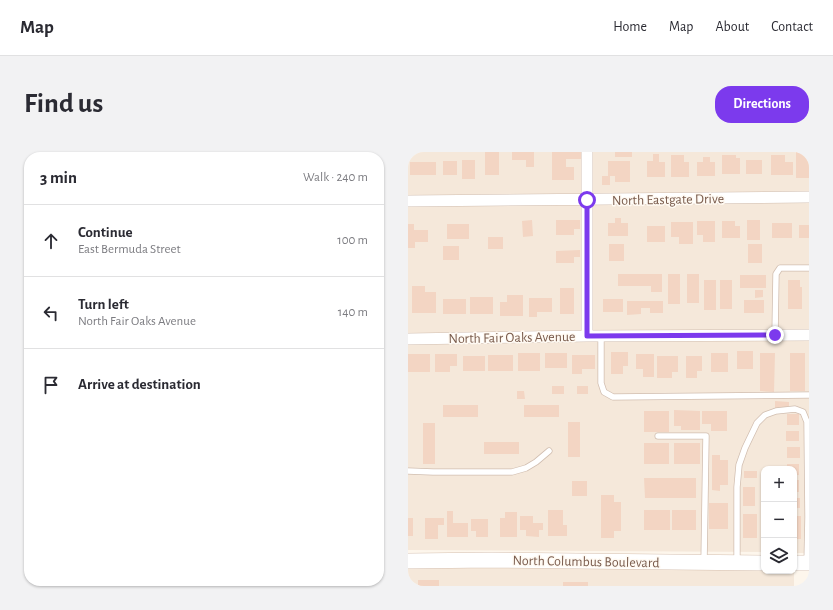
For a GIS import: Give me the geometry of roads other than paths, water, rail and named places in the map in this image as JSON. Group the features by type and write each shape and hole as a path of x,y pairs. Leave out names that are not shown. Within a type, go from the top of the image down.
{"street":[{"path":"587,152 587,336"},
{"name":"North Eastgate Drive","path":"408,201 809,197"},
{"name":"North Fair Oaks Avenue","path":"408,339 587,336 809,335"},
{"name":"North Columbus Boulevard","path":"408,560 761,563"}],"lane":[{"path":"775,335 776,274 780,268 809,268"},
{"path":"601,336 601,383 604,392 613,397 809,396"},
{"path":"737,563 737,486 739,465 757,423 765,415 776,411 795,409 804,412 807,422 808,517 803,563"},
{"path":"658,436 706,436 704,563"},
{"path":"408,471 512,472 526,468 549,451"}]}
